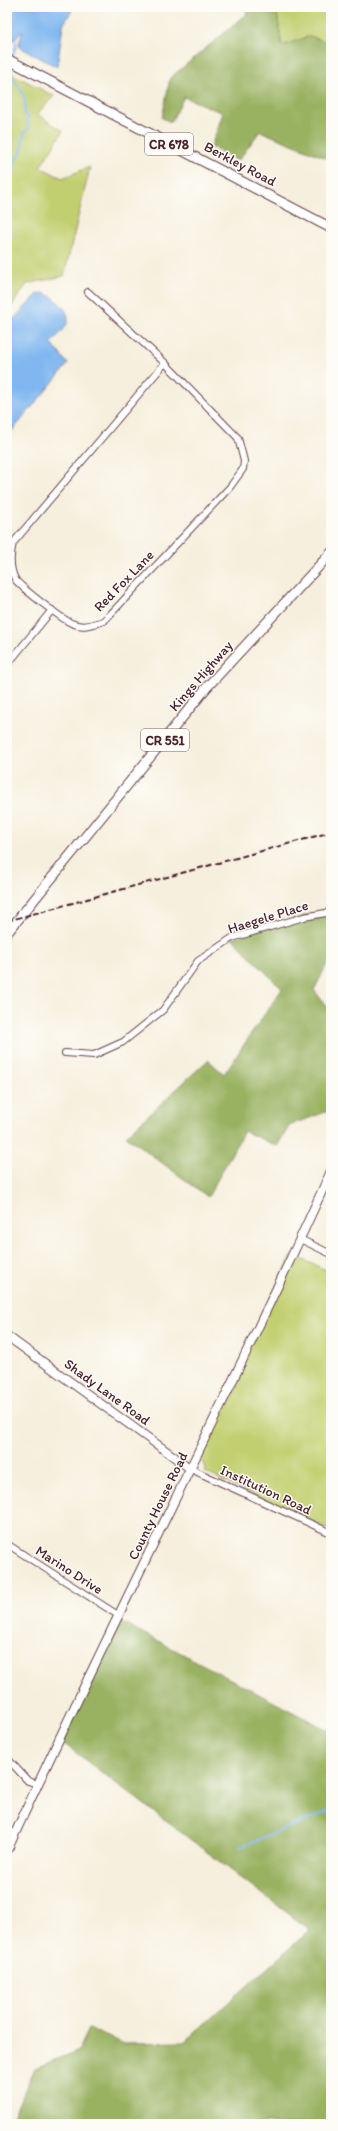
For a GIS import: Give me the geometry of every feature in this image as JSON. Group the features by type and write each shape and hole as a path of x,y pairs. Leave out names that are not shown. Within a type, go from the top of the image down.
{"main road":[{"name":"Berkley Road","path":"7,59 331,228"},
{"name":"Kings Highway","path":"7,933 207,687 331,553"}],"street":[{"name":"Red Fox Lane","path":"88,292 165,363 238,438 244,461 243,469 230,487 104,621 87,626 73,624 52,610 16,580 10,560 13,543 165,363"},
{"path":"7,665 52,610"},
{"name":"Haegele Place","path":"65,1053 94,1054 122,1042 163,1010 198,961 232,938 304,916 331,912"},
{"name":"County House Road","path":"7,1851 118,1615 191,1469 331,1171"},
{"path":"300,1239 331,1254"},
{"name":"Shady Lane Road","path":"7,1336 191,1469"},
{"name":"Institution Road","path":"191,1469 331,1533"},
{"name":"Marino Drive","path":"7,1544 118,1615"},
{"path":"7,1758 28,1781 38,1784"}],"green space":[{"path":"245,7 276,7 282,46 310,36 331,44 331,160 260,131 238,161 211,147 223,113 184,97 171,122 162,118 170,78 247,14"},
{"path":"276,7 331,7 331,44 310,36 282,46"},
{"path":"7,71 54,96 37,114 63,131 40,167 62,178 90,167 64,276 27,284 7,313"},
{"path":"331,908 331,956 314,990 331,1012 331,1110 290,1125 277,1146 244,1131 208,1197 126,1136 208,1060 224,1074 282,989 232,938"},
{"path":"292,1255 331,1272 331,1530 204,1472 206,1468 199,1455"},
{"path":"118,1620 331,1732 331,2124 9,2124 35,2068 79,2050 89,2029 122,2043 184,2042 310,1930 59,1740"}],"water":[{"path":"7,7 74,7 63,25 57,67 18,46 23,31 13,40 9,21 7,20"},
{"path":"43,293 51,296 57,301 66,311 68,316 66,326 51,343 68,364 7,437 7,380 11,368 7,326 37,295"}],"waterway":[{"path":"13,55 16,46 15,36"},
{"path":"7,189 13,173 15,161 21,153 24,133 28,129 28,117 24,114 24,99 20,88 14,80 10,68"},
{"path":"240,1847 331,1810"},
{"path":"329,2101 331,2097"}],"railway":[{"path":"7,921 331,832"}]}
